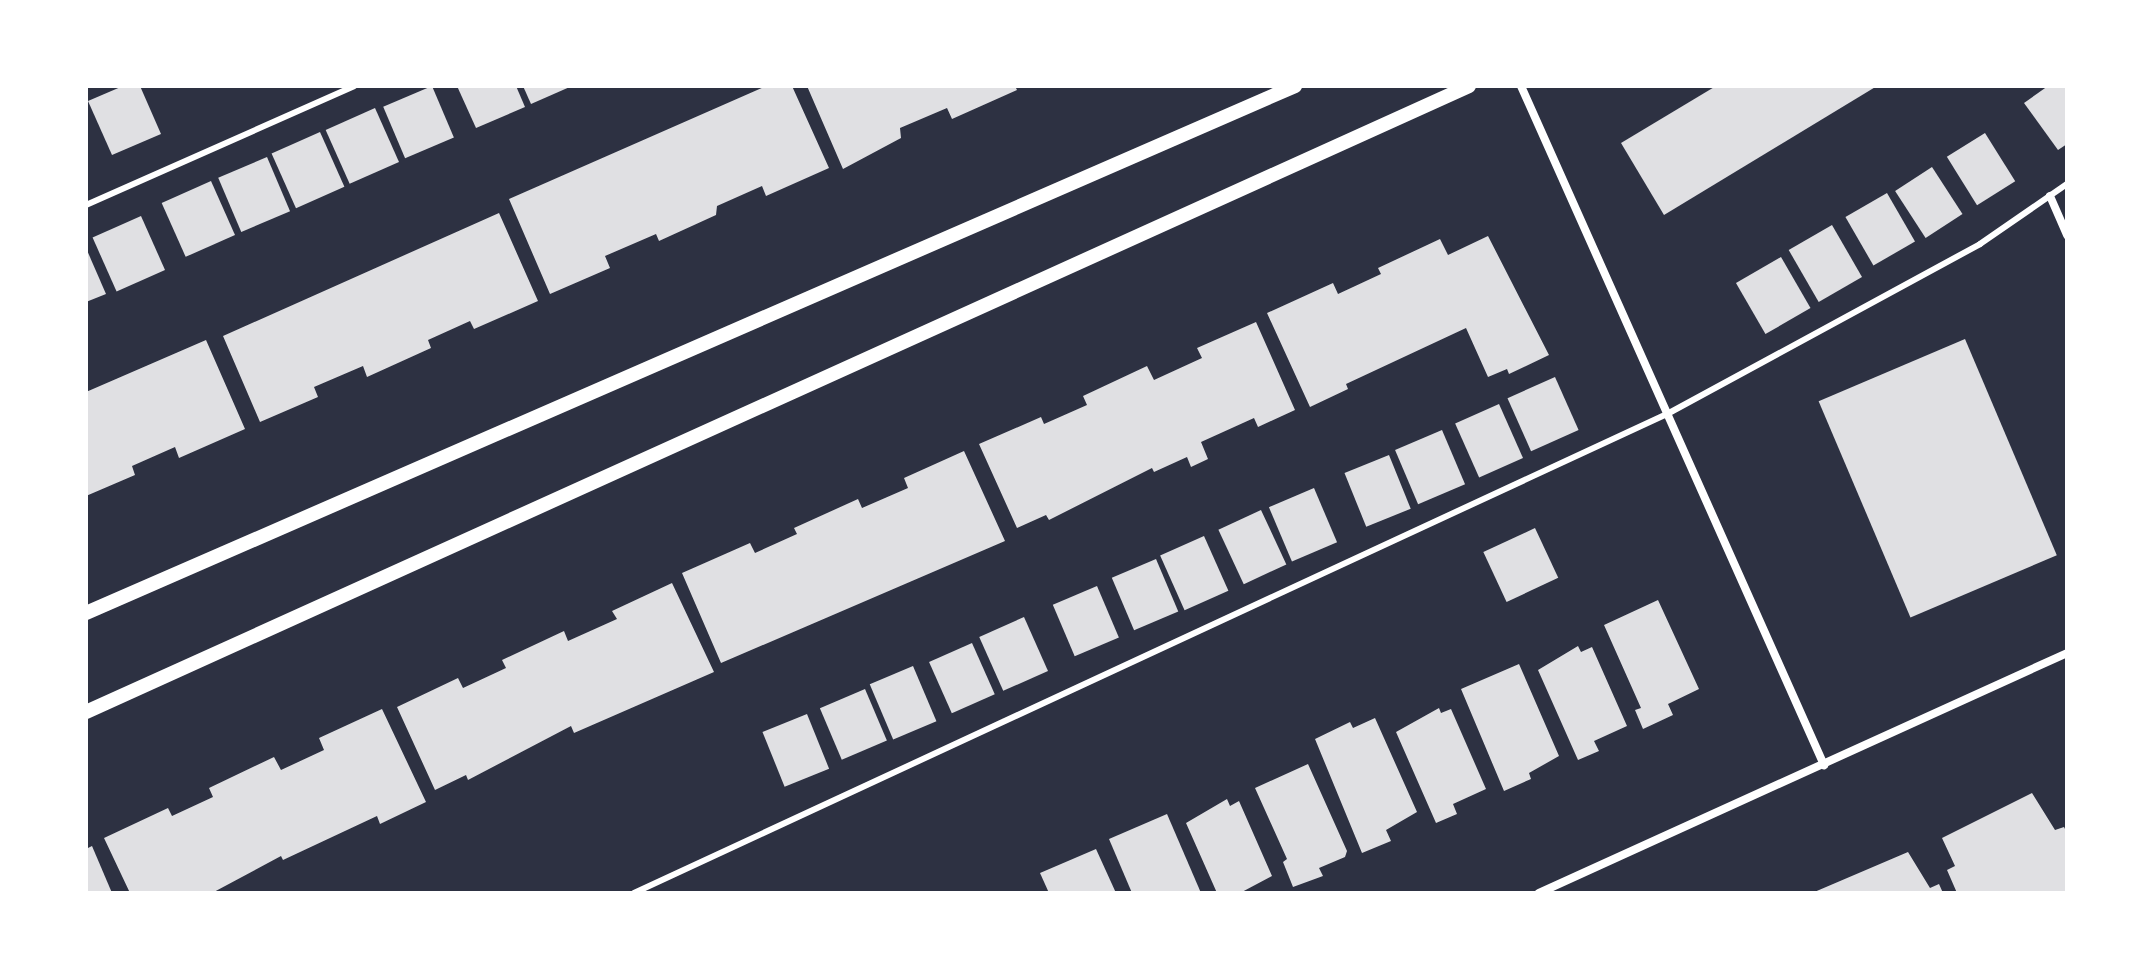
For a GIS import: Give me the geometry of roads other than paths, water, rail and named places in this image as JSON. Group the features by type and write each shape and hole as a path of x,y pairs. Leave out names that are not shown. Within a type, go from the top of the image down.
{"street":[{"path":"86,613 1295,86"},
{"path":"86,712 1469,86"},
{"path":"1521,86 1824,765"},
{"path":"2050,196 2067,235"},
{"path":"1539,893 2067,653"}],"lane":[{"path":"86,205 354,86"},
{"path":"634,893 1669,413 1980,244 2067,184"}]}
